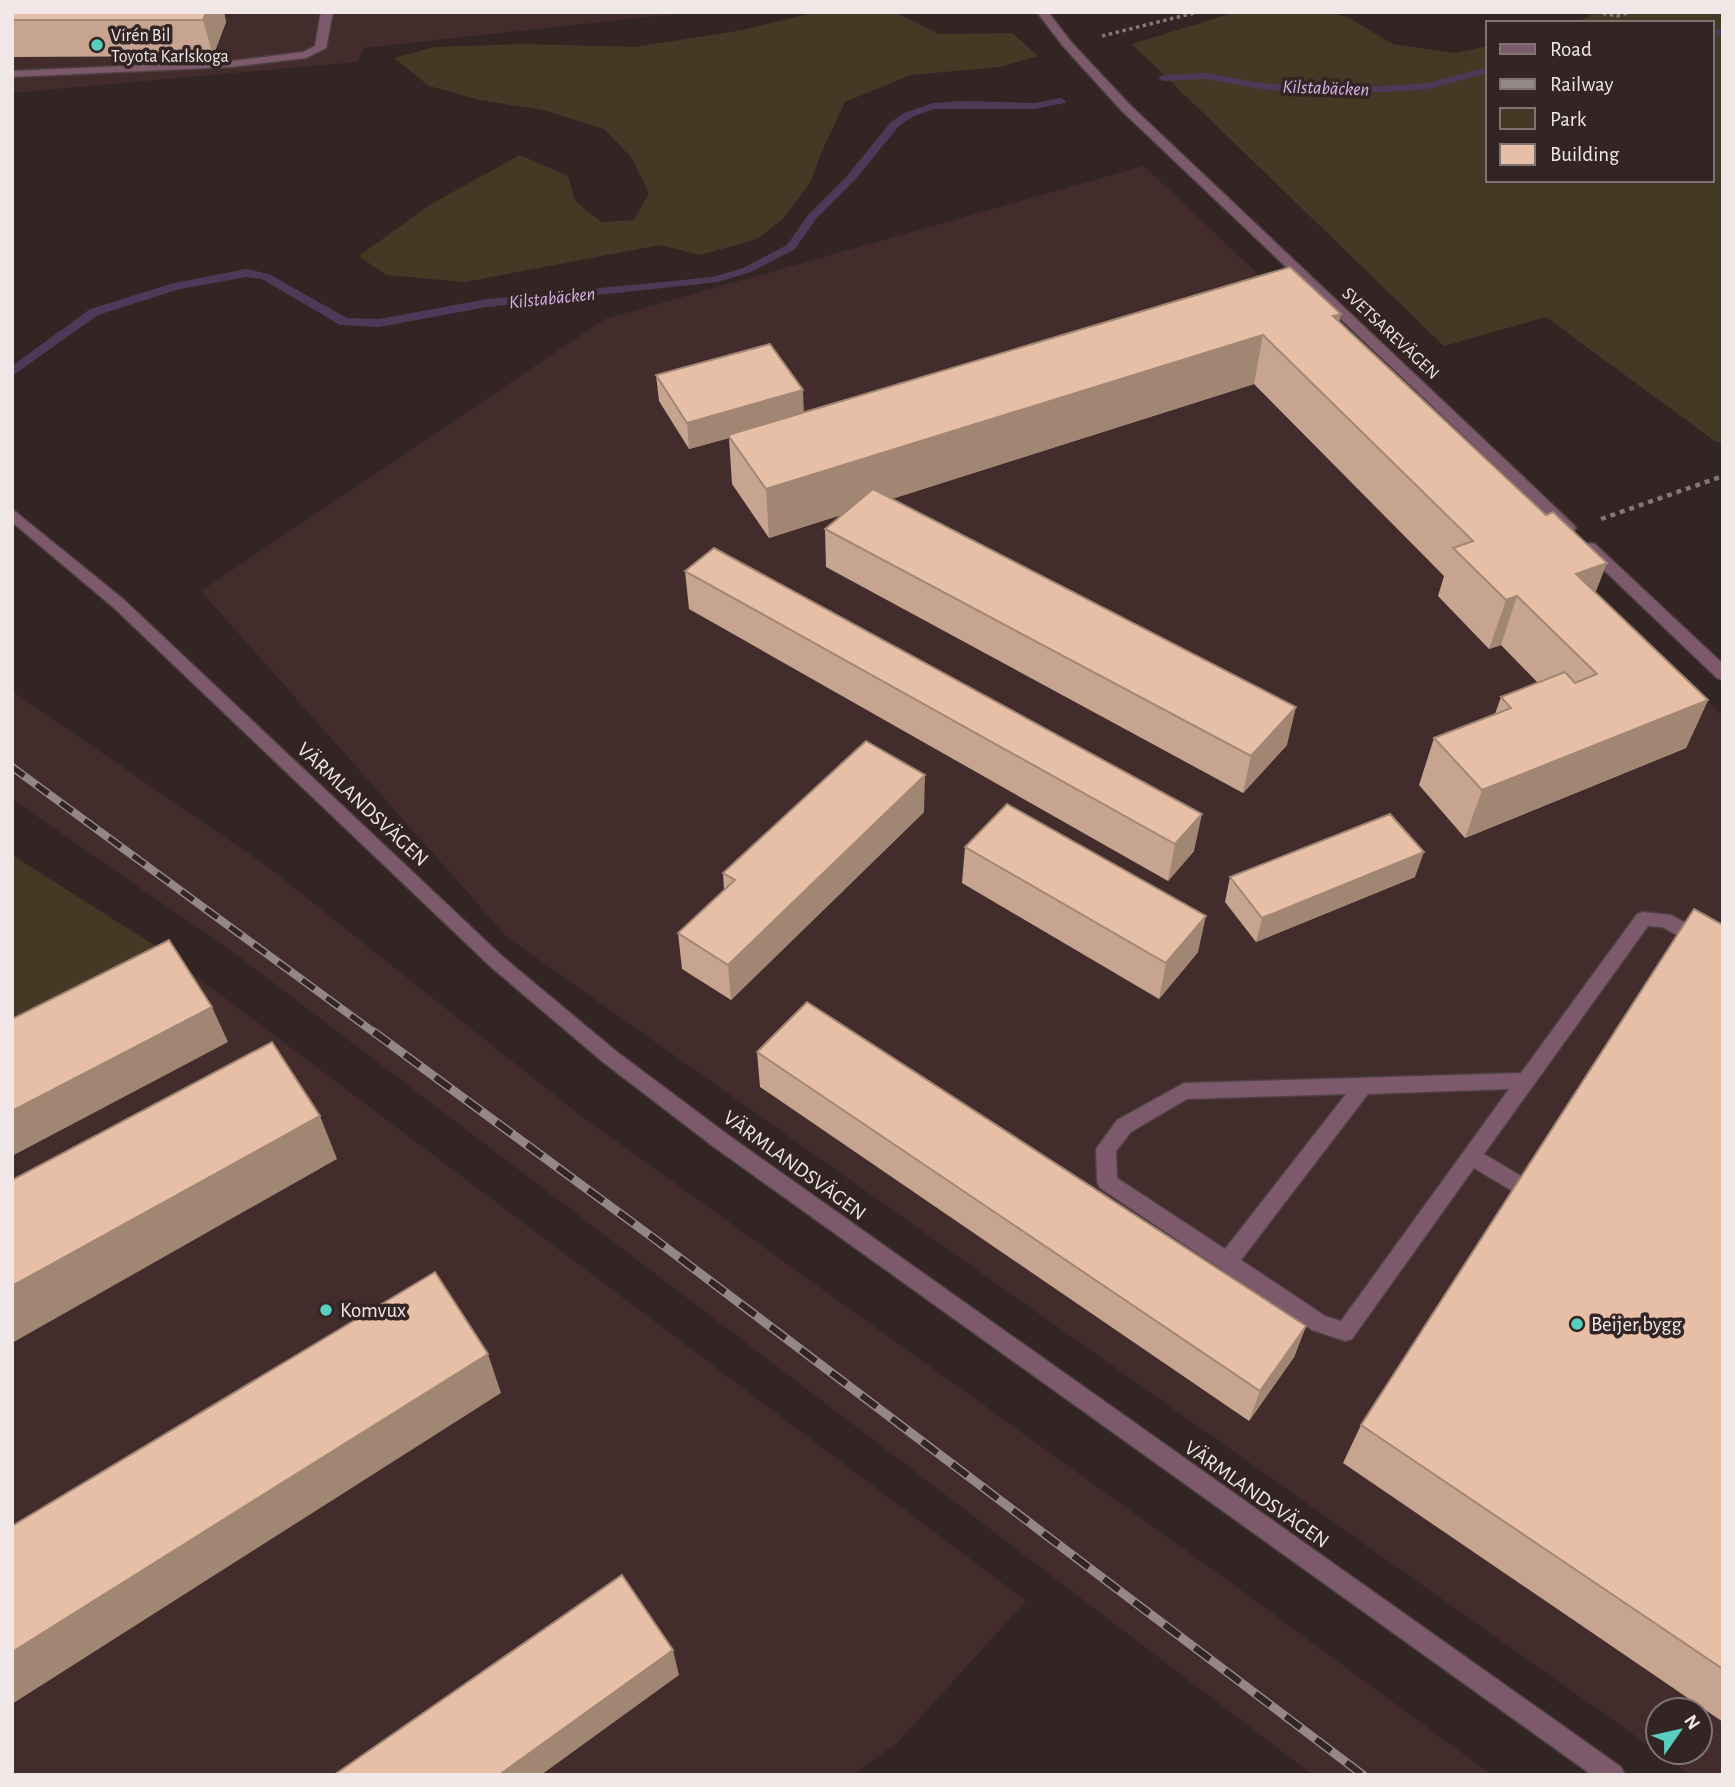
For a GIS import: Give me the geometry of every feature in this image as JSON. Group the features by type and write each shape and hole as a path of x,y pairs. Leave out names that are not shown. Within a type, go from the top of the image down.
{"street":[{"path":"12,74 231,64 306,55 320,48 327,12"},
{"name":"SVETSAREVÄGEN","path":"1042,12 1067,44 1126,108 1723,674"},
{"name":"VÄRMLANDSVÄGEN","path":"15,519 118,603 498,962 611,1057 721,1141 1613,1775"},
{"path":"1526,1081 1184,1091 1124,1126 1106,1149 1107,1182 1319,1323 1345,1332 1643,919 1665,920 1723,952"},
{"path":"1227,1262 1363,1086"},
{"path":"1471,1156 1552,1205"}],"path":[{"path":"1067,44 1198,12"},
{"path":"1596,12 1617,16 1631,12"},
{"path":"1571,530 1723,476"}],"shaded area":[{"path":"12,12 694,12 364,48 357,62 12,93"},
{"path":"1144,166 1723,716 1723,1775 1690,1775 1677,1766 1714,1766 1714,1696 1644,1696 1644,1742 507,937 201,591 605,319"},
{"path":"12,691 268,867 577,1113 1227,1580 1492,1775 1313,1775 241,958 12,799"},
{"name":"Komvux","path":"157,947 1026,1601 897,1743 852,1775 12,1775 12,1018"}],"green space":[{"path":"826,12 895,12 939,34 1012,33 1038,56 1000,67 911,75 845,102 811,181 785,217 757,239 700,255 660,245 465,282 386,275 359,256 433,203 520,155 568,176 575,201 601,222 634,220 649,193 631,157 604,129 543,110 480,100 429,86 394,58 435,47 526,44 634,47 743,30"},
{"path":"1236,12 1324,12 1347,17 1393,44 1455,53 1486,46 1486,182 1714,182 1714,21 1580,21 1596,12 1723,12 1723,443 1716,442 1546,317 1444,346 1132,44"},
{"path":"12,855 157,947 12,1018"}],"building":[{"path":"12,12 206,12 203,20 12,20"},
{"path":"1290,267 1341,314 1333,316 1546,515 1553,512 1607,563 1576,574 1708,700 1482,790 1434,738 1511,708 1501,697 1565,672 1575,683 1597,674 1517,596 1506,600 1453,548 1473,541 1263,335 766,489 728,435"},
{"path":"770,344 803,390 687,423 656,375"},
{"path":"873,489 1296,707 1251,756 825,529"},
{"path":"714,548 1202,814 1175,844 685,571"},
{"path":"866,741 925,775 728,965 678,933 735,880 723,873"},
{"path":"1007,804 1206,916 1166,963 965,847"},
{"path":"1390,814 1424,852 1262,918 1230,877"},
{"name":"Beijer bygg","path":"1694,909 1723,925 1723,1669 1361,1425"},
{"path":"169,940 212,1007 12,1111 12,1019"},
{"path":"807,1002 1306,1326 1260,1391 757,1052"},
{"path":"272,1042 320,1116 12,1286 12,1180"},
{"path":"435,1272 488,1354 12,1652 12,1526"},
{"path":"622,1575 673,1650 499,1775 334,1775"}],"waterway":[{"name":"Kilstabäcken","path":"1714,34 1723,32"},
{"name":"Kilstabäcken","path":"1163,78 1206,76 1261,86 1312,90 1387,89 1428,86 1486,71"},
{"name":"Kilstabäcken","path":"12,372 94,312 178,286 246,273 265,276 344,322 379,323 487,303 714,280 747,270 791,247 812,217 850,179 895,124 908,115 933,106 1034,106 1061,101"}],"railway":[{"path":"12,767 376,1034"},
{"path":"374,1032 652,1237 1363,1775"}],"place":[{"name":"Virén Bil Toyota Karlskoga","path":"97,45"},
{"name":"Komvux","path":"326,1310"},
{"name":"Beijer bygg","path":"1577,1324"}]}
